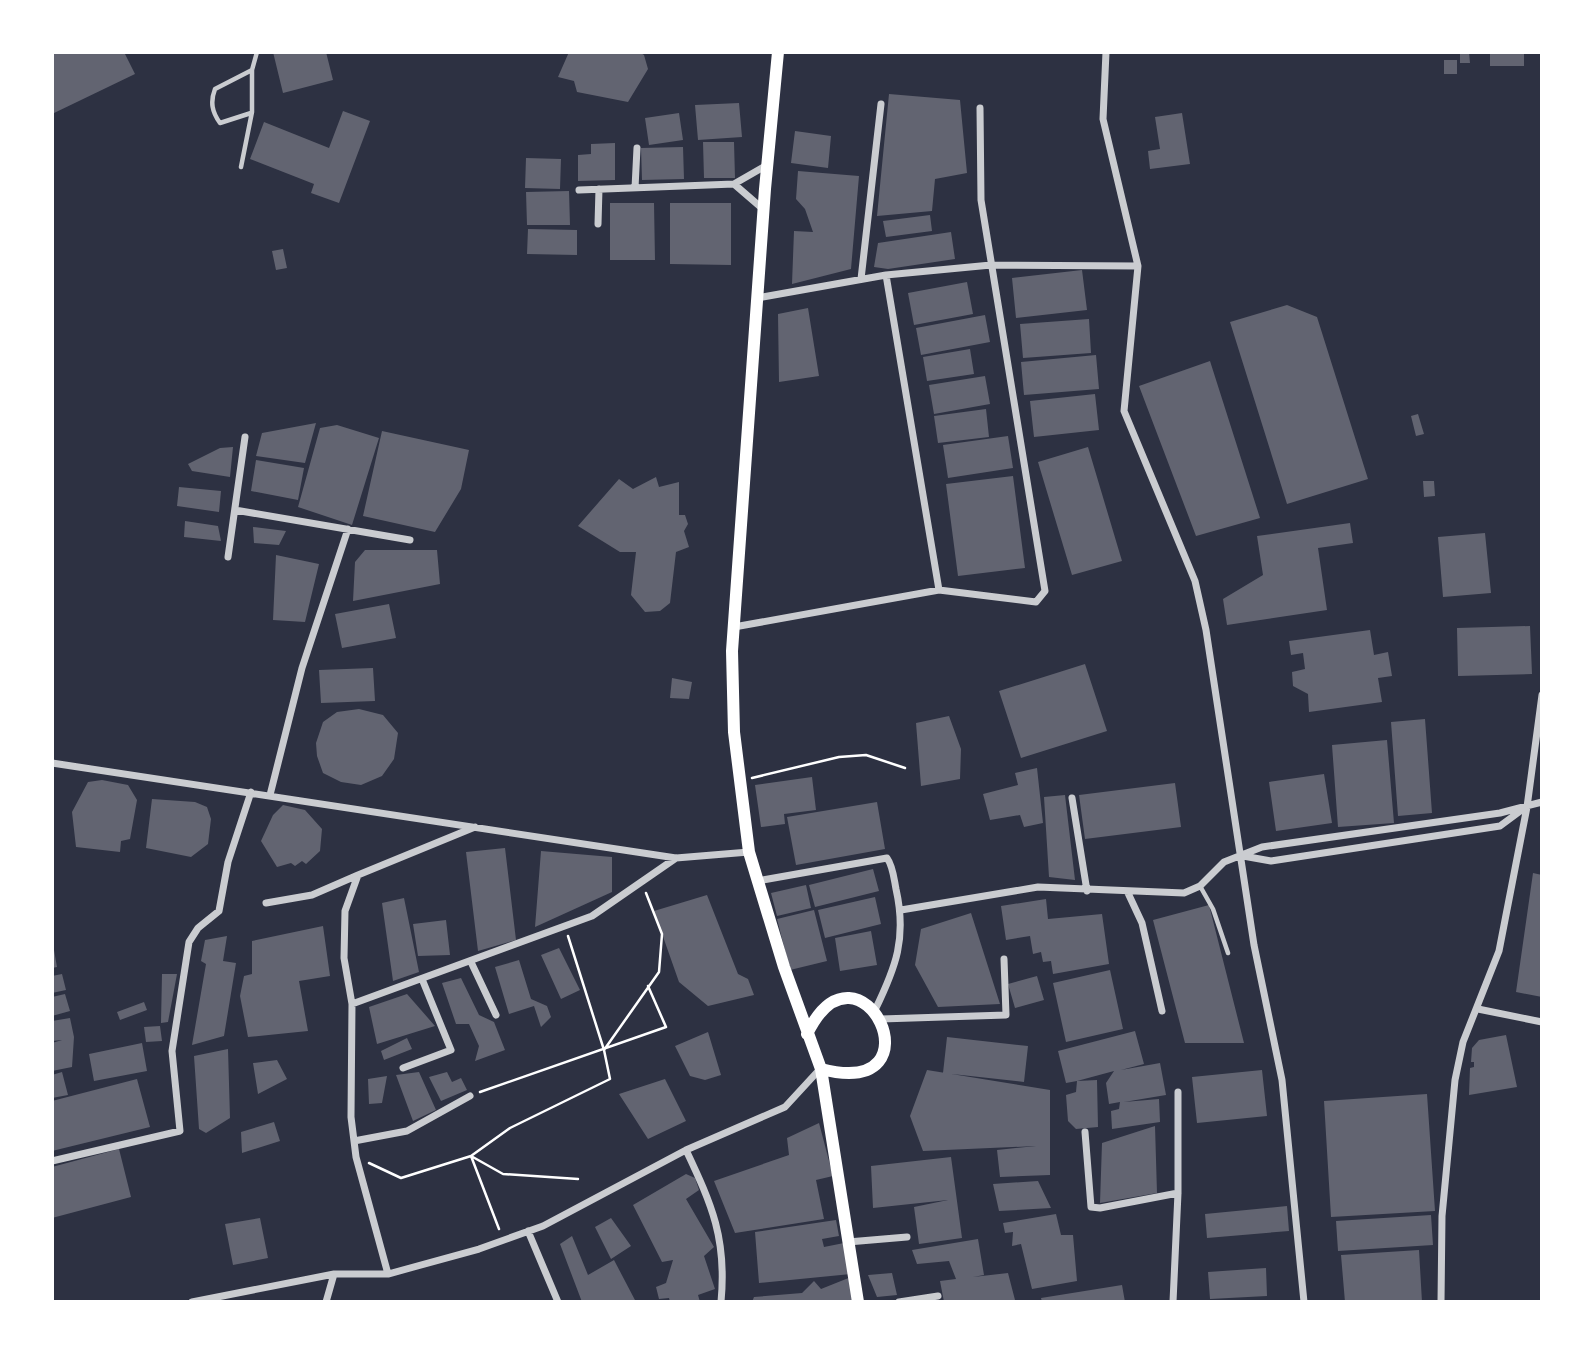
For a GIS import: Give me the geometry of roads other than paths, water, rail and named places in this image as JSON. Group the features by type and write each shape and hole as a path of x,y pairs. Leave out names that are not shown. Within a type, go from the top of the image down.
{"main road":[{"path":"778,52 757,298 734,627 734,732 749,852 807,1034 821,1069 858,1301"},
{"path":"807,1034 820,1012 841,1000 853,999 878,1015 886,1039 883,1050 871,1067 852,1074 821,1069"}],"street":[{"path":"1106,52 1103,119 1138,266 1124,411 1195,581 1242,856 1254,946 1282,1080 1304,1301"},
{"path":"861,279 881,104"},
{"path":"734,627 939,590 1036,602 1045,591 981,200 981,108"},
{"path":"635,188 637,148"},
{"path":"579,190 734,184 768,165"},
{"path":"734,184 764,209"},
{"path":"598,224 599,189"},
{"path":"757,298 886,275 991,265 1138,266"},
{"path":"886,275 939,590"},
{"path":"228,557 245,438"},
{"path":"235,510 410,540"},
{"path":"270,795 302,668 348,529"},
{"path":"1441,1301 1442,1216 1455,1080 1463,1042 1499,951 1527,807 1542,695"},
{"path":"52,763 676,858 749,852"},
{"path":"52,1161 180,1131 173,1051 188,942 198,928 219,911 228,862 251,792"},
{"path":"1072,798 1087,891"},
{"path":"901,910 1038,887 1128,893 1184,893 1200,886 1224,862 1262,847 1527,807 1542,802"},
{"path":"1242,856 1271,860 1500,827 1527,807"},
{"path":"266,903 312,895 475,827"},
{"path":"352,1004 592,916 676,858"},
{"path":"757,881 887,858 901,910 901,940 894,973 878,1015 1006,1015 1004,959"},
{"path":"358,875 345,911 344,958 352,1004 350,1069 354,1141 388,1274"},
{"path":"1128,893 1142,923 1162,1011"},
{"path":"471,962 496,1015"},
{"path":"403,1068 452,1050 422,979"},
{"path":"1478,1009 1542,1022"},
{"path":"197,1301 334,1275 388,1274 431,1265 528,1231 597,1199 686,1150 785,1107 821,1069"},
{"path":"1173,1301 1178,1193 1178,1092"},
{"path":"354,1141 407,1131 470,1096"},
{"path":"1085,1132 1091,1207 1100,1208 1178,1193"},
{"path":"686,1150 710,1203 722,1239 721,1301"},
{"path":"528,1231 558,1301"},
{"path":"848,1242 907,1237"},
{"path":"326,1301 334,1275"},
{"path":"899,1301 938,1296"}],"lane":[{"path":"241,167 252,112 252,70 257,52"},
{"path":"252,70 215,89 212,96 213,113 220,123 252,112"},
{"path":"1200,886 1213,909 1228,953"}]}
